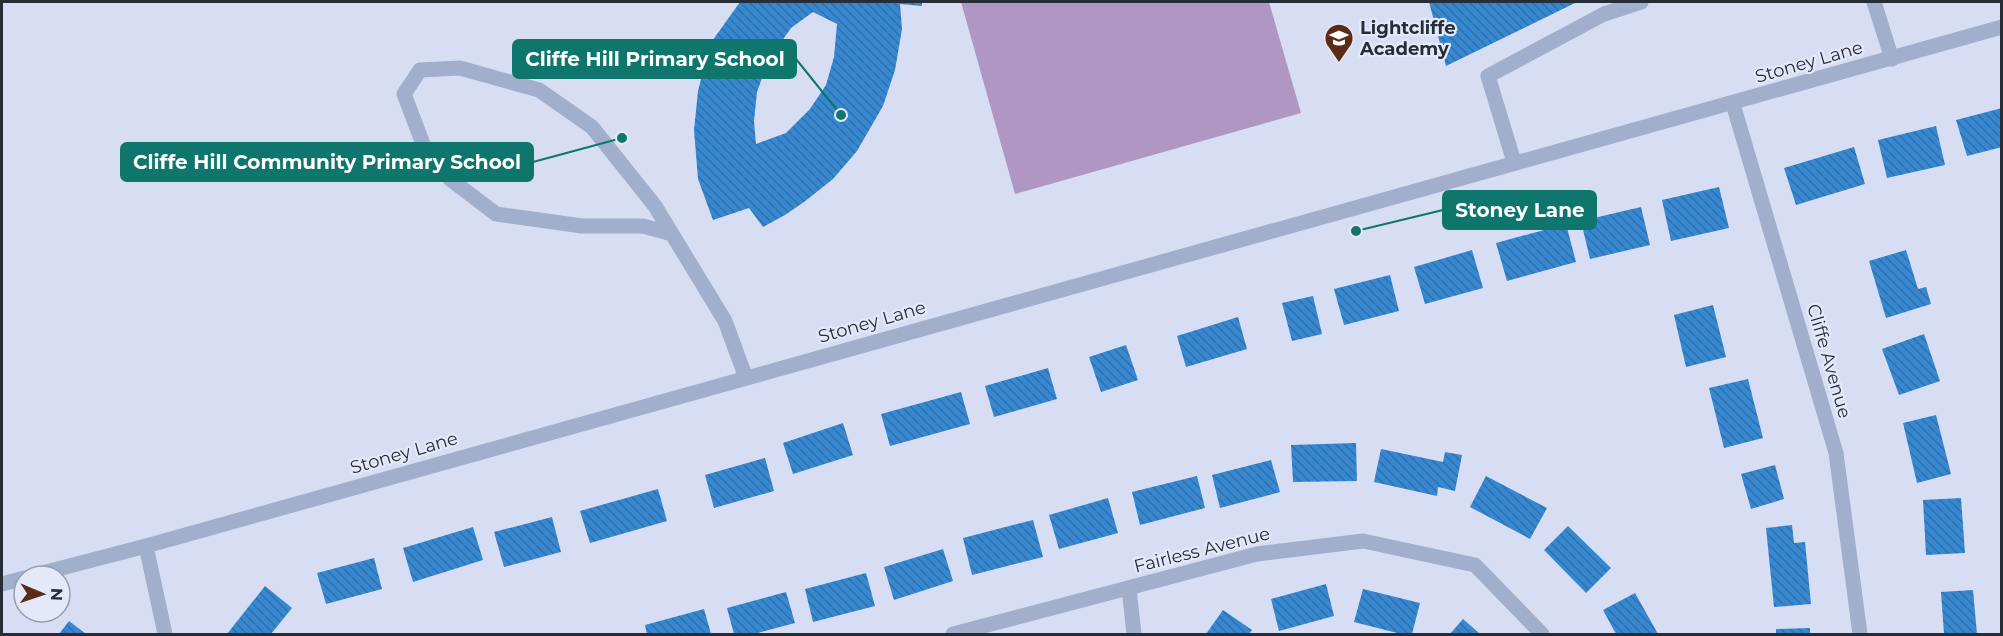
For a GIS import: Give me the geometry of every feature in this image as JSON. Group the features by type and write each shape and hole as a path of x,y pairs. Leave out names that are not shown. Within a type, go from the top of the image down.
{"street":[{"path":"1514,162 1488,76 1604,14 1641,2"},
{"path":"1874,2 1892,59"},
{"name":"Stoney Lane","path":"72,565 1514,162 1732,104 2001,27"},
{"path":"672,234 643,226 582,226 496,214 450,179 423,144 404,94 420,70 460,68 539,90 592,127 655,206 725,321 746,378"},
{"name":"Cliffe Avenue","path":"1732,104 1836,453 1860,634"},
{"name":"Fairless Avenue","path":"953,634 1257,554 1363,541 1475,565 1542,634"},
{"path":"146,546 165,634"},
{"path":"1129,588 1134,634"}],"shaded area":[{"path":"961,2 1269,2 1301,113 1015,194"}],"building":[{"path":"740,2 922,2 922,6 900,4 902,29 895,70 883,106 857,151 833,179 804,202 763,227 749,208 713,220 698,179 694,130 698,91 710,44","holes":["813,12 837,24 834,57 826,85 810,109 786,133 756,144 754,121 757,92 768,61 791,28"]},
{"name":"Lightcliffe Academy","path":"1429,2 1577,2 1446,66"},
{"path":"2002,108 2002,147 1967,156 1956,120"},
{"path":"1936,126 1945,165 1887,178 1878,140"},
{"path":"1854,147 1865,184 1796,205 1784,168"},
{"path":"1719,187 1729,228 1671,241 1662,200"},
{"path":"1641,207 1650,245 1590,259 1581,221"},
{"path":"1566,224 1576,262 1507,281 1496,243"},
{"path":"1472,250 1483,288 1425,304 1414,267"},
{"path":"1906,250 1918,289 1926,287 1931,304 1886,318 1869,261"},
{"path":"1390,275 1399,311 1344,325 1334,289"},
{"path":"1313,296 1322,334 1292,341 1282,303"},
{"path":"1713,305 1726,357 1686,367 1674,315"},
{"path":"1238,317 1247,349 1186,367 1177,336"},
{"path":"1924,334 1940,381 1899,395 1882,349"},
{"path":"1126,345 1138,380 1101,392 1089,357"},
{"path":"1048,368 1057,399 994,417 985,386"},
{"path":"1748,379 1763,438 1724,448 1709,388"},
{"path":"961,392 970,424 890,446 881,414"},
{"path":"1936,415 1951,474 1917,483 1903,423"},
{"path":"843,423 853,455 793,474 783,443"},
{"path":"1356,443 1357,481 1293,482 1291,445"},
{"path":"1381,449 1443,462 1445,452 1462,455 1455,491 1438,487 1437,496 1374,482"},
{"path":"765,458 774,491 714,508 705,475"},
{"path":"1271,460 1280,492 1220,508 1212,475"},
{"path":"1775,465 1784,499 1751,509 1741,474"},
{"path":"1197,476 1205,508 1140,525 1132,492"},
{"path":"1486,476 1547,508 1530,539 1470,507"},
{"path":"658,489 667,521 590,543 580,511"},
{"path":"1108,498 1118,533 1059,549 1049,515"},
{"path":"1961,498 1965,553 1926,555 1923,500"},
{"path":"552,517 561,552 504,567 494,532"},
{"path":"1033,520 1043,557 972,575 963,538"},
{"path":"1792,525 1794,543 1805,542 1811,604 1774,607 1766,528"},
{"path":"1568,526 1611,568 1586,593 1544,550"},
{"path":"473,527 483,560 413,582 403,548"},
{"path":"943,549 953,581 894,600 884,567"},
{"path":"374,558 382,589 326,604 317,573"},
{"path":"866,573 875,606 813,622 805,589"},
{"path":"1326,584 1334,616 1279,631 1271,599"},
{"path":"265,586 292,608 271,634 227,634"},
{"path":"1363,589 1420,603 1412,634 1401,634 1354,622"},
{"path":"1973,590 1977,634 1944,634 1941,592"},
{"path":"786,592 795,623 754,634 734,634 727,608"},
{"path":"1635,593 1658,634 1616,634 1603,610"},
{"path":"704,609 711,634 647,634 645,625"},
{"path":"1223,610 1252,630 1249,634 1206,634"},
{"path":"1463,619 1480,634 1450,634"},
{"path":"72,623 86,634 59,634 67,624"},
{"path":"1810,628 1810,634 1776,634 1776,629"}],"place":[{"name":"Lightcliffe Academy","path":"1339,64"},
{"name":"Cliffe Hill Primary School","path":"841,115"},
{"name":"Cliffe Hill Community Primary School","path":"622,138"},
{"name":"Stoney Lane","path":"1356,231"}]}
